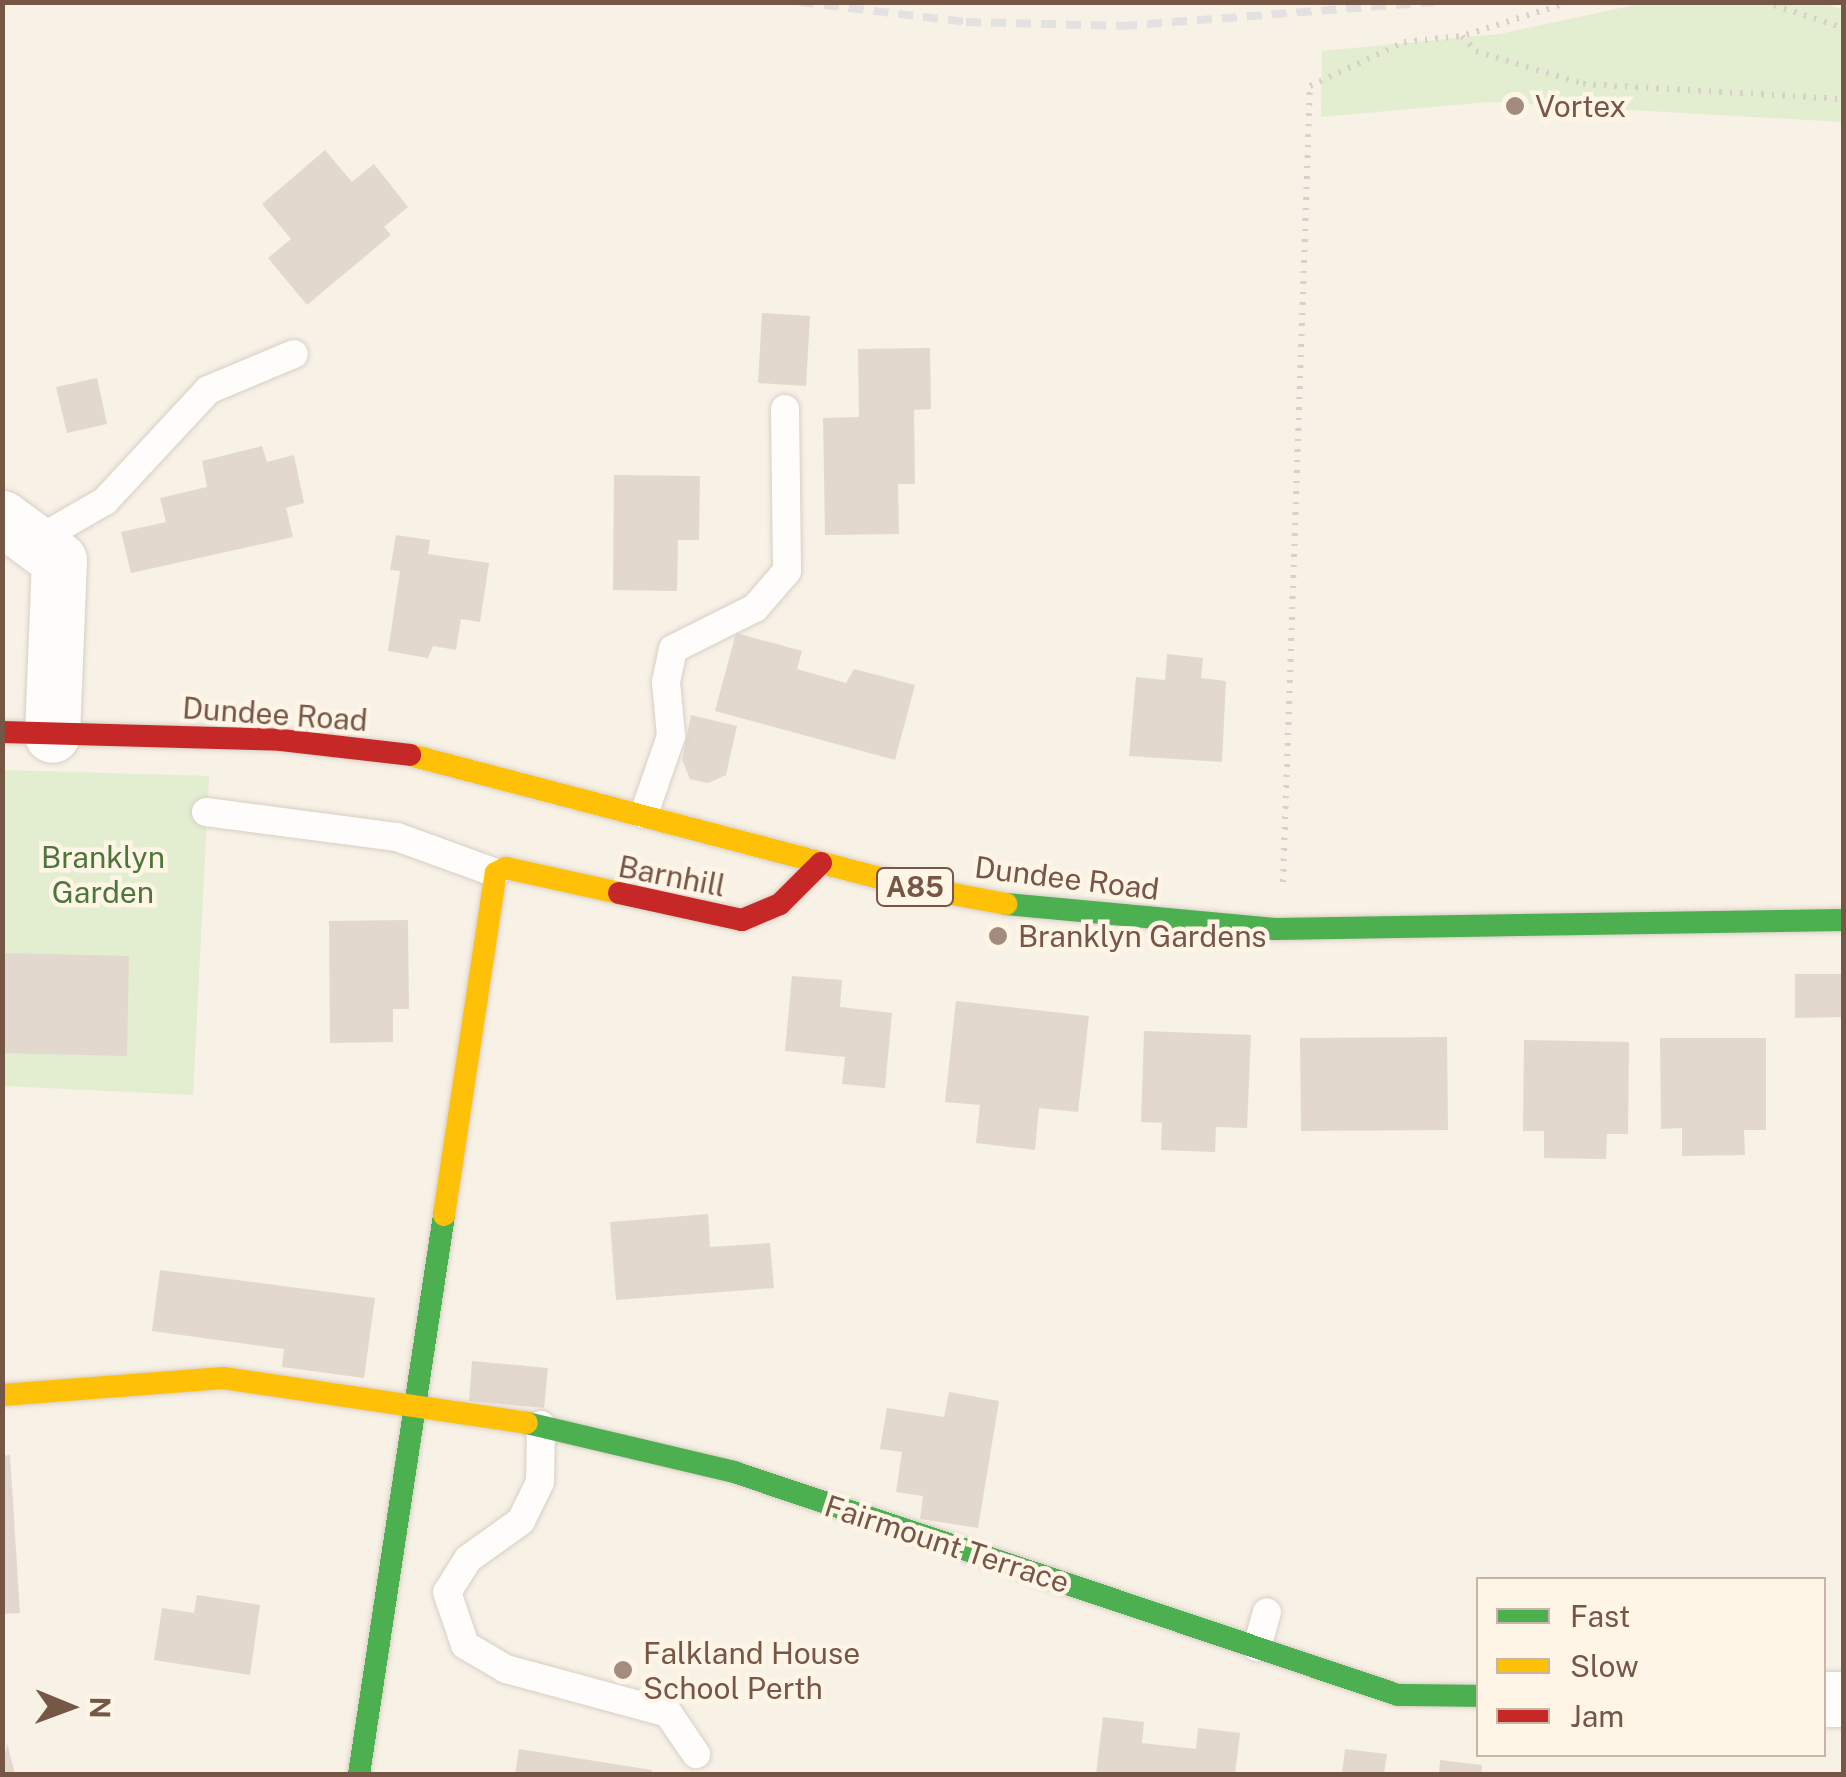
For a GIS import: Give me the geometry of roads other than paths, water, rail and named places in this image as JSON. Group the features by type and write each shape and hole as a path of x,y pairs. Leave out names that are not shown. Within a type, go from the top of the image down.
{"street":[{"path":"18,530 59,560 27,734"},
{"name":"Dundee Road","path":"27,734 281,740 440,758 820,863 1030,908 1275,929 1844,920"},
{"name":"Barnhill","path":"496,873 506,868 742,920 780,904 820,863"},
{"path":"359,1774 410,1407 496,873"},
{"name":"Fairmount Terrace","path":"2,1395 223,1378 541,1424 734,1472 1398,1695 1476,1696"}],"lane":[{"path":"18,530 104,501 208,390 294,354"},
{"path":"644,814 671,736 666,682 673,649 755,608 787,571 785,409"},
{"path":"206,812 397,837 496,873"},
{"path":"541,1424 540,1482 521,1521 468,1559 447,1592 465,1646 506,1669 668,1713 696,1754"},
{"path":"1257,1647 1267,1612"}],"railway":[{"path":"799,2 966,22 1122,26 1434,2"}],"place":[{"name":"Vortex","path":"1515,106"},
{"name":"Branklyn Gardens","path":"998,936"},
{"name":"Falkland House School Perth","path":"623,1670"}],"park label":[{"name":"Branklyn Garden","path":"103,874"}]}
